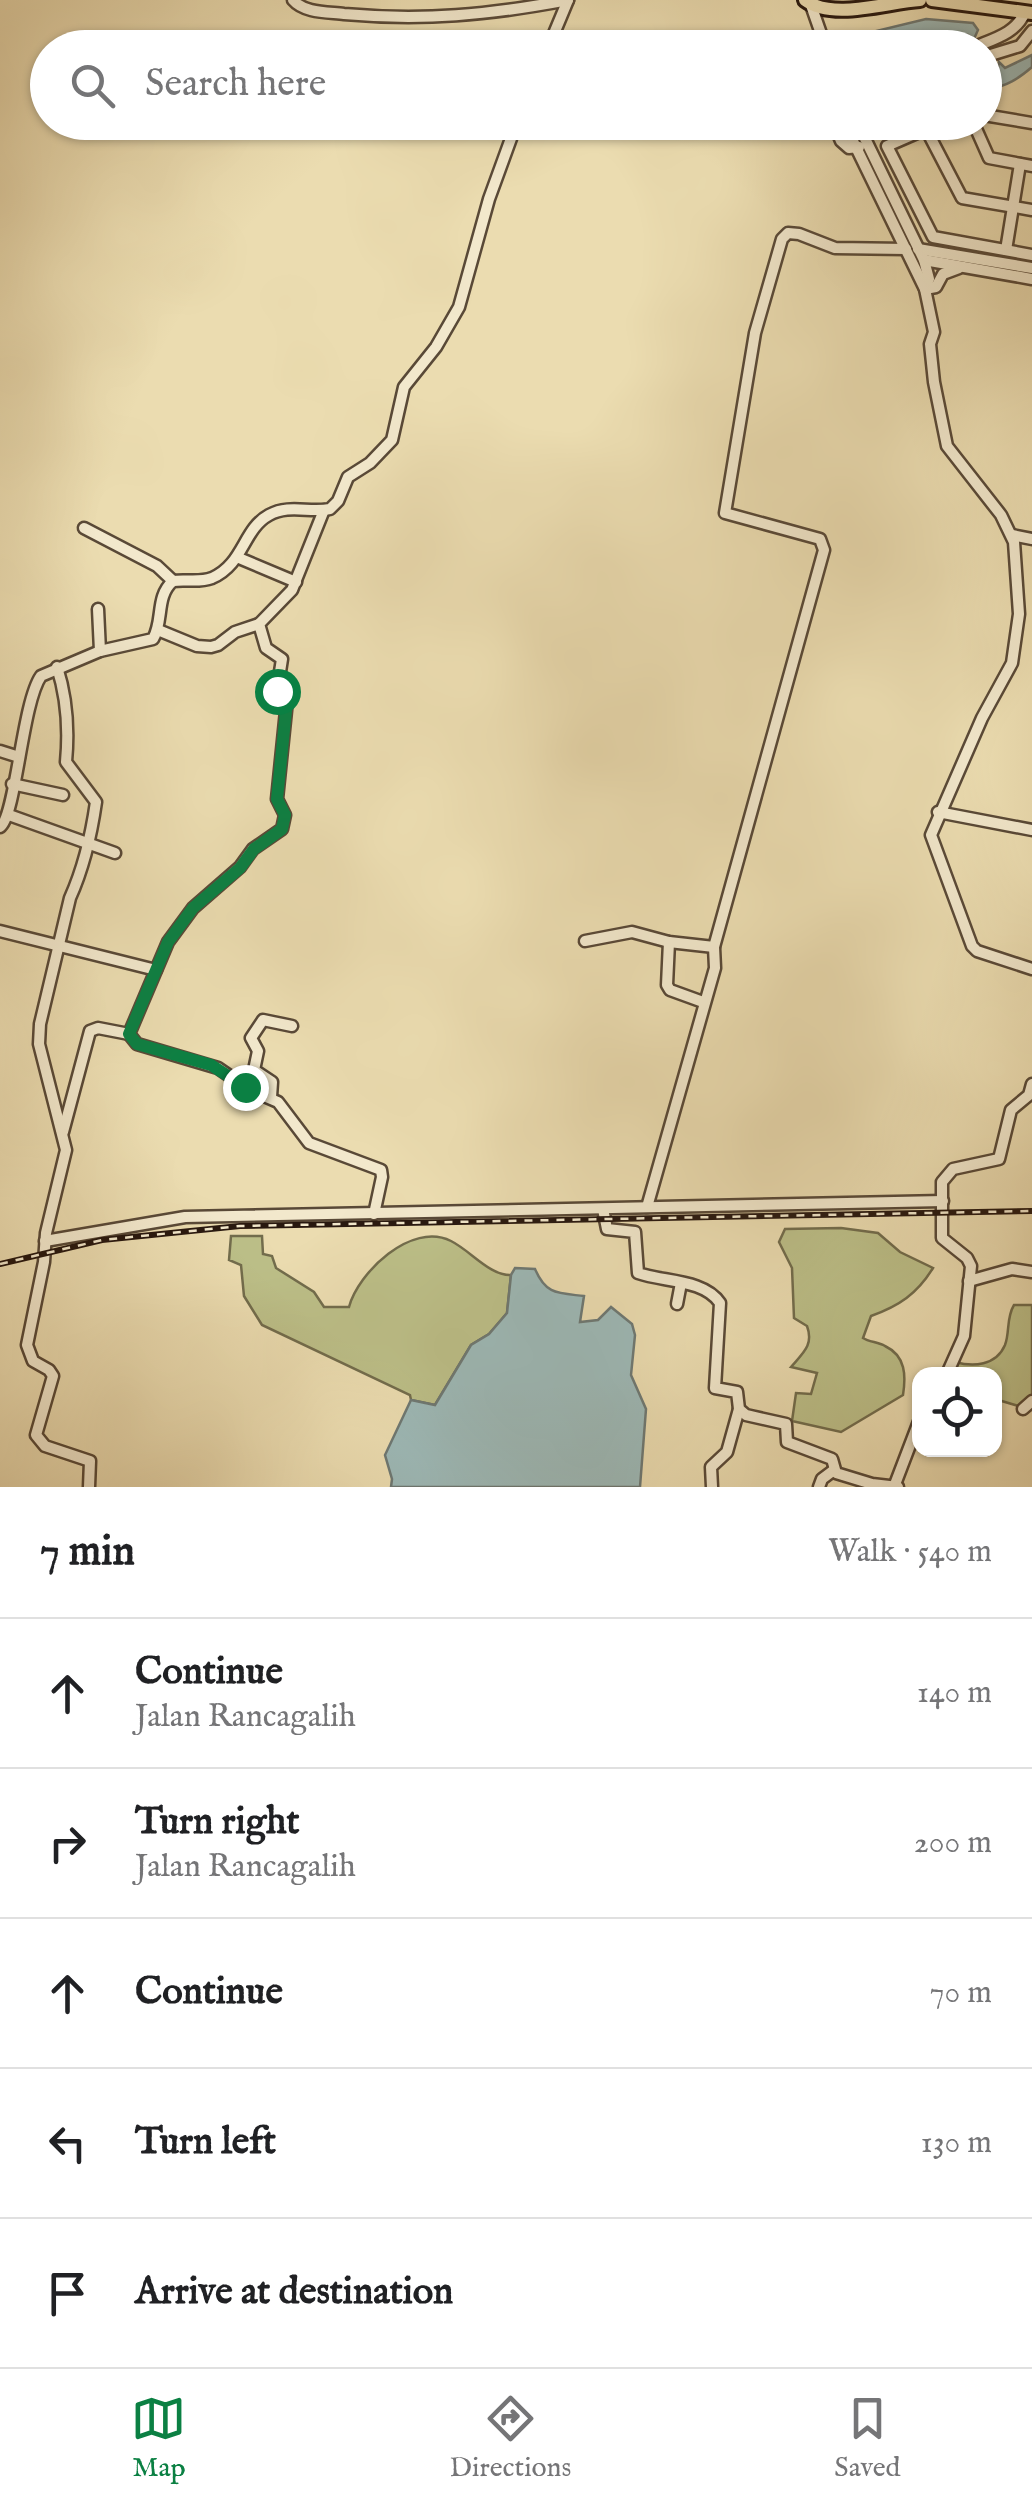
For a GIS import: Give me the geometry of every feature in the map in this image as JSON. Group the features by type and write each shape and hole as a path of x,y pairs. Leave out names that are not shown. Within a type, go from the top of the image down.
{"main road":[{"path":"866,6 882,0"},
{"path":"808,2 843,11 920,0"},
{"path":"932,0 1029,8"}],"street":[{"path":"293,0 299,6 318,11 402,20 485,14 568,0"},
{"path":"556,30 568,0"},
{"path":"808,2 819,30"},
{"path":"998,8 1009,25 1005,34"},
{"path":"1002,35 1016,27 1029,8"},
{"path":"1002,52 1020,46 1032,31"},
{"path":"1002,118 1032,122"},
{"path":"84,528 158,566 173,580 201,581 214,577 239,558 263,518 288,508 324,510 335,505 348,477 370,463 392,440 404,387 436,347 458,307 510,140"},
{"path":"841,140 849,148 861,146"},
{"path":"858,140 931,288 934,332 930,344 944,438 956,459 1002,515 1012,536 1019,614 1012,663 938,812 931,831 932,841 972,946 1032,969"},
{"path":"860,140 896,227 915,255 1032,279"},
{"path":"900,140 886,146 933,237 1032,255"},
{"path":"932,140 962,198 1032,210"},
{"path":"981,140 989,158 1026,165 1013,206 1006,250"},
{"path":"884,250 894,238 896,227"},
{"path":"646,1206 714,968 714,948 824,545 820,539 725,514 756,333 785,235 799,234 834,248 884,250 1032,268"},
{"path":"931,288 950,269 968,268"},
{"path":"158,630 197,646 211,647 260,624 296,582 324,510"},
{"path":"1012,536 1032,539"},
{"path":"239,558 296,582"},
{"path":"0,827 9,815 12,784 34,688 41,676 100,651 153,639 158,630 161,597 173,580"},
{"path":"98,609 100,651"},
{"path":"129,1034 168,942 193,908 240,868 254,849 282,829 285,815 277,799 287,704 277,691 282,659 266,648 260,624"},
{"path":"57,668 65,698 69,741 66,762 96,802 90,844 80,880 70,898 38,1036 65,1156 26,1345 33,1361 53,1376 36,1435 45,1446 90,1461 89,1487"},
{"path":"0,751 19,757"},
{"path":"12,784 63,795"},
{"path":"938,812 1032,830"},
{"path":"9,815 115,853"},
{"path":"0,930 156,970"},
{"path":"584,941 632,932 714,948"},
{"path":"669,942 667,985 670,990 703,1002"},
{"path":"271,1097 272,1082 254,1070 258,1051 252,1038 263,1020 292,1026"},
{"path":"62,1133 90,1032 98,1028 129,1034 137,1044 211,1065 250,1090 271,1097 309,1143 381,1170 374,1214"},
{"path":"949,1367 964,1336 970,1262 942,1238 940,1190 947,1173 963,1165 999,1159 1011,1110 1031,1092"},
{"path":"45,1241 186,1217 943,1202"},
{"path":"603,1209 606,1229 635,1232 638,1273 708,1290 720,1303 714,1388 737,1392 739,1409 727,1452 711,1467 712,1487"},
{"path":"970,1281 1012,1268 1032,1272"},
{"path":"677,1304 681,1283"},
{"path":"739,1409 786,1424 787,1442 832,1458 834,1470 844,1477 872,1484 896,1487 912,1442"},
{"path":"819,1487 822,1479 834,1470"}],"green space":[{"path":"841,1228 878,1233 900,1252 933,1268 907,1298 871,1316 863,1338 897,1355 904,1374 903,1395 841,1432 792,1421 796,1393 811,1394 817,1373 791,1367 806,1348 809,1333 807,1326 794,1318 792,1268 779,1242 785,1229"},
{"path":"231,1236 262,1236 263,1254 272,1256 276,1268 314,1292 324,1307 349,1307 375,1266 404,1244 419,1238 451,1241 488,1267 511,1275 507,1313 489,1334 471,1345 435,1405 411,1400 410,1395 262,1325 244,1296 241,1265 229,1260"},
{"path":"1014,1305 1032,1305 1032,1410 1002,1401 1002,1367 952,1367 955,1362 983,1363 996,1357 1006,1340"}],"water":[{"path":"926,19 973,23 978,30 880,30"},
{"path":"1032,55 1032,67 1002,86 1002,65 1005,68"},
{"path":"515,1268 535,1269 554,1291 584,1296 580,1322 598,1320 611,1307 632,1324 635,1335 631,1375 646,1409 640,1487 391,1487 385,1455 411,1400 435,1405 471,1345 489,1334 507,1313"}],"railway":[{"path":"0,1264 102,1240 240,1226 1032,1211"}],"route":[{"path":"245,1087 211,1065 137,1044 129,1034 168,942 193,908 284,825 285,815 277,799 287,701 277,691"}]}
